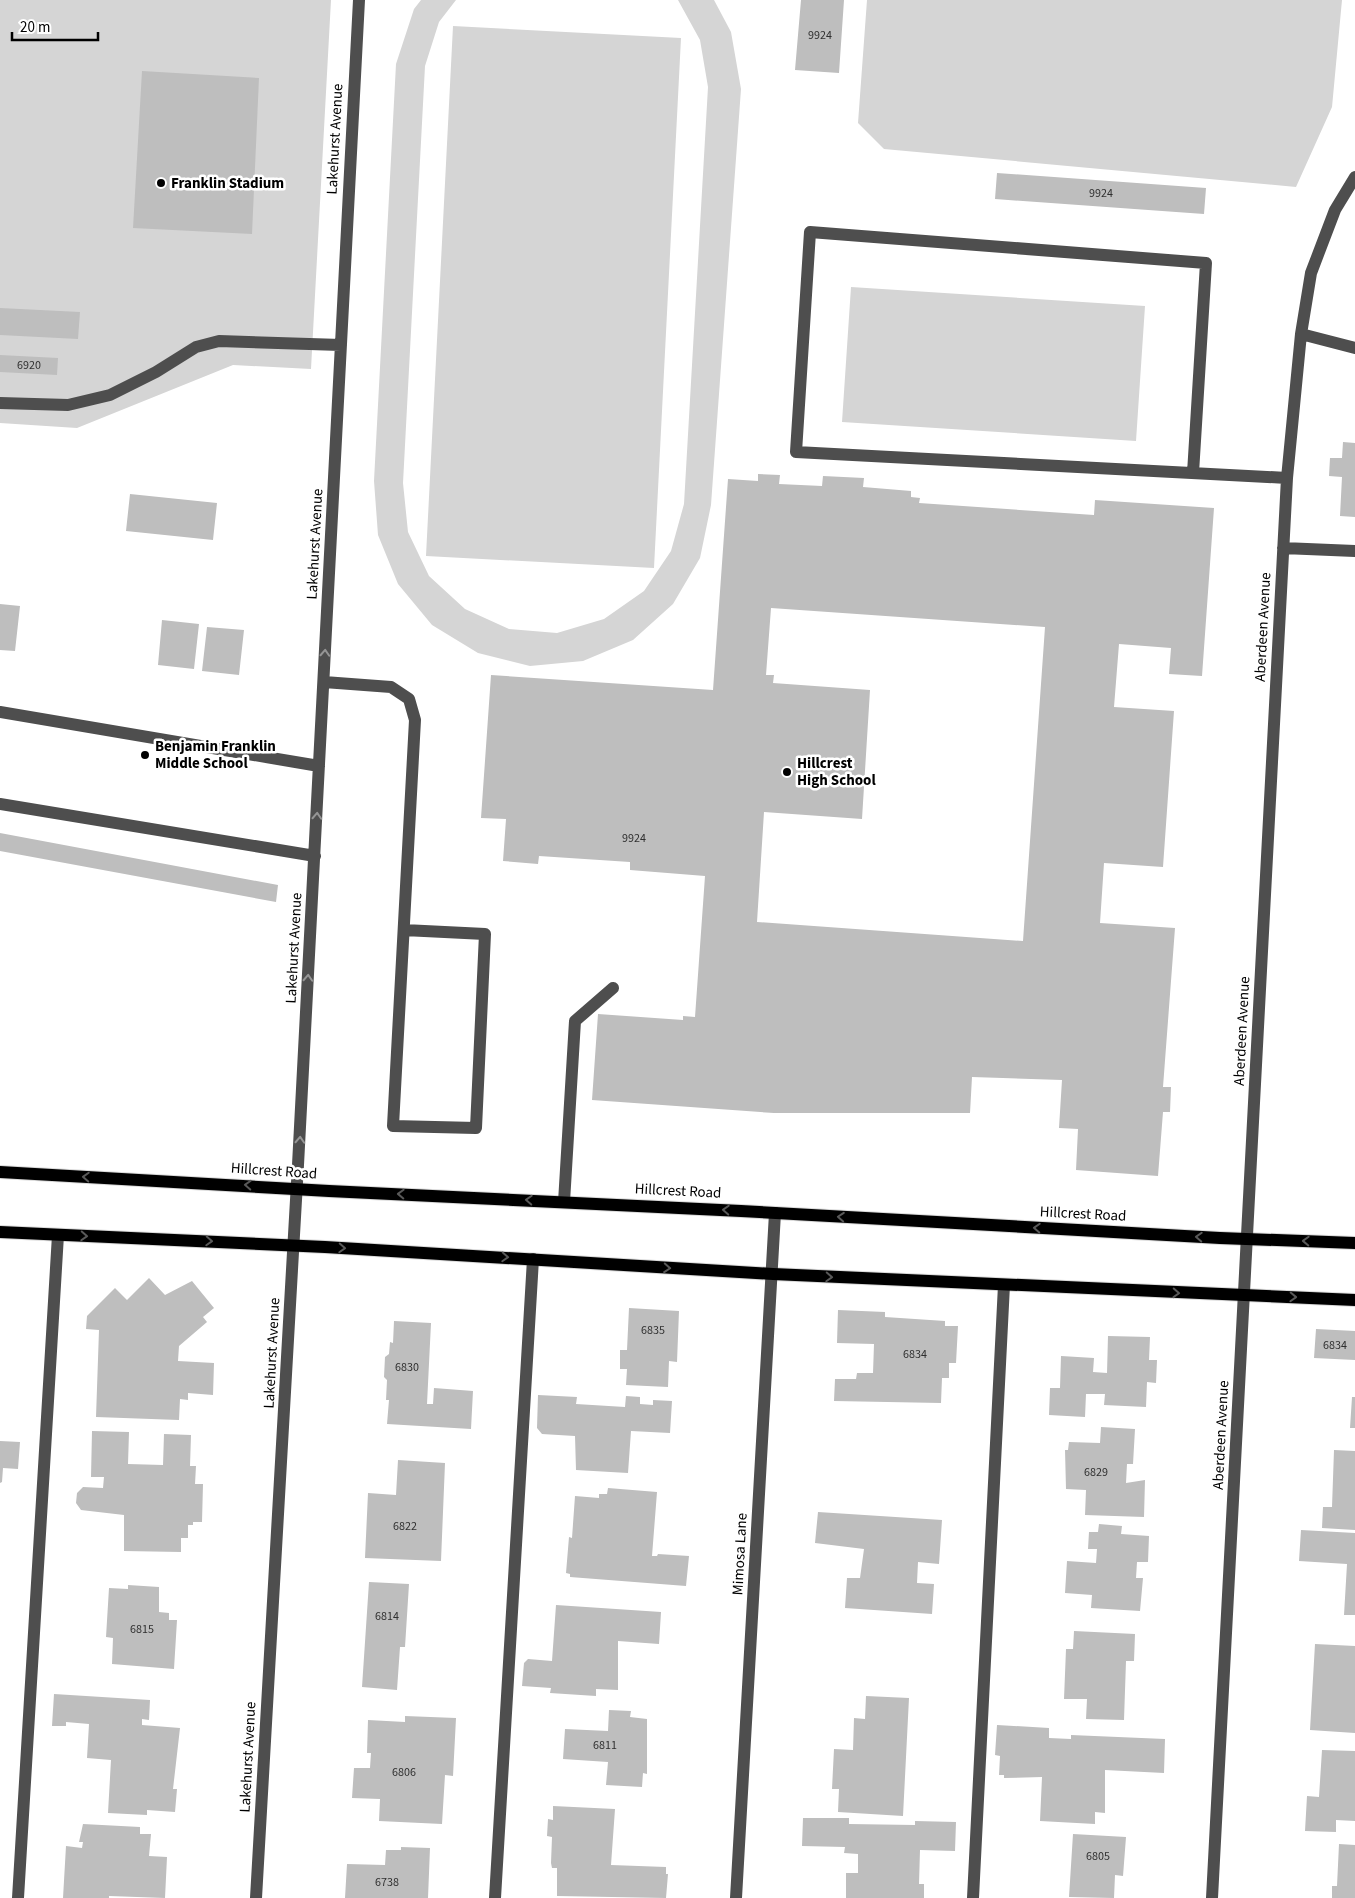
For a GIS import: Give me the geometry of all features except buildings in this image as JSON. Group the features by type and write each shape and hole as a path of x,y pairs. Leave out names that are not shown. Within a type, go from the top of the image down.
{"main road":[{"name":"Hillcrest Road","path":"0,1172 1248,1240 1355,1243"},
{"path":"0,1232 294,1245 773,1274 1355,1300"}],"street":[{"name":"Lakehurst Avenue","path":"256,1898 294,1245 359,0"},
{"name":"Aberdeen Avenue","path":"1212,1898 1287,478 1302,334 1314,264 1335,210 1355,177"},
{"path":"1193,473 1206,263 810,232 796,452 1287,478"},
{"path":"1302,334 1355,348"},
{"path":"0,403 68,405 110,395 156,372 196,347 219,341 341,346"},
{"path":"1283,548 1355,551"},
{"path":"324,682 391,687 409,699 415,720 393,1126 476,1128 485,934 404,930"},
{"path":"0,712 319,766"},
{"path":"0,804 315,856"},
{"path":"564,1202 574,1021 613,988"},
{"name":"Mimosa Lane","path":"736,1898 775,1213"},
{"path":"18,1898 58,1235"},
{"path":"495,1898 533,1259"},
{"path":"973,1898 1004,1285"}],"shaded area":[{"name":"Franklin Stadium","path":"0,0 331,0 311,369 233,365 77,428 0,423"},
{"path":"421,0 456,0 439,22 425,66 403,483 408,532 429,576 465,609 509,629 557,633 604,619 644,591 671,551 684,504 708,87 700,40 678,0 714,0 731,32 741,89 711,505 700,558 673,604 633,640 583,661 530,666 478,653 432,625 398,584 378,535 374,481 396,64 414,9"},
{"path":"867,0 1342,0 1332,107 1296,187 884,149 858,123"},
{"path":"453,26 681,38 654,568 426,556"},
{"path":"851,287 1145,306 1136,441 842,422"}],"place":[{"name":"Franklin Stadium","path":"161,183"},
{"name":"Benjamin Franklin Middle School","path":"145,755"},
{"name":"Hillcrest High School","path":"787,772"}]}
